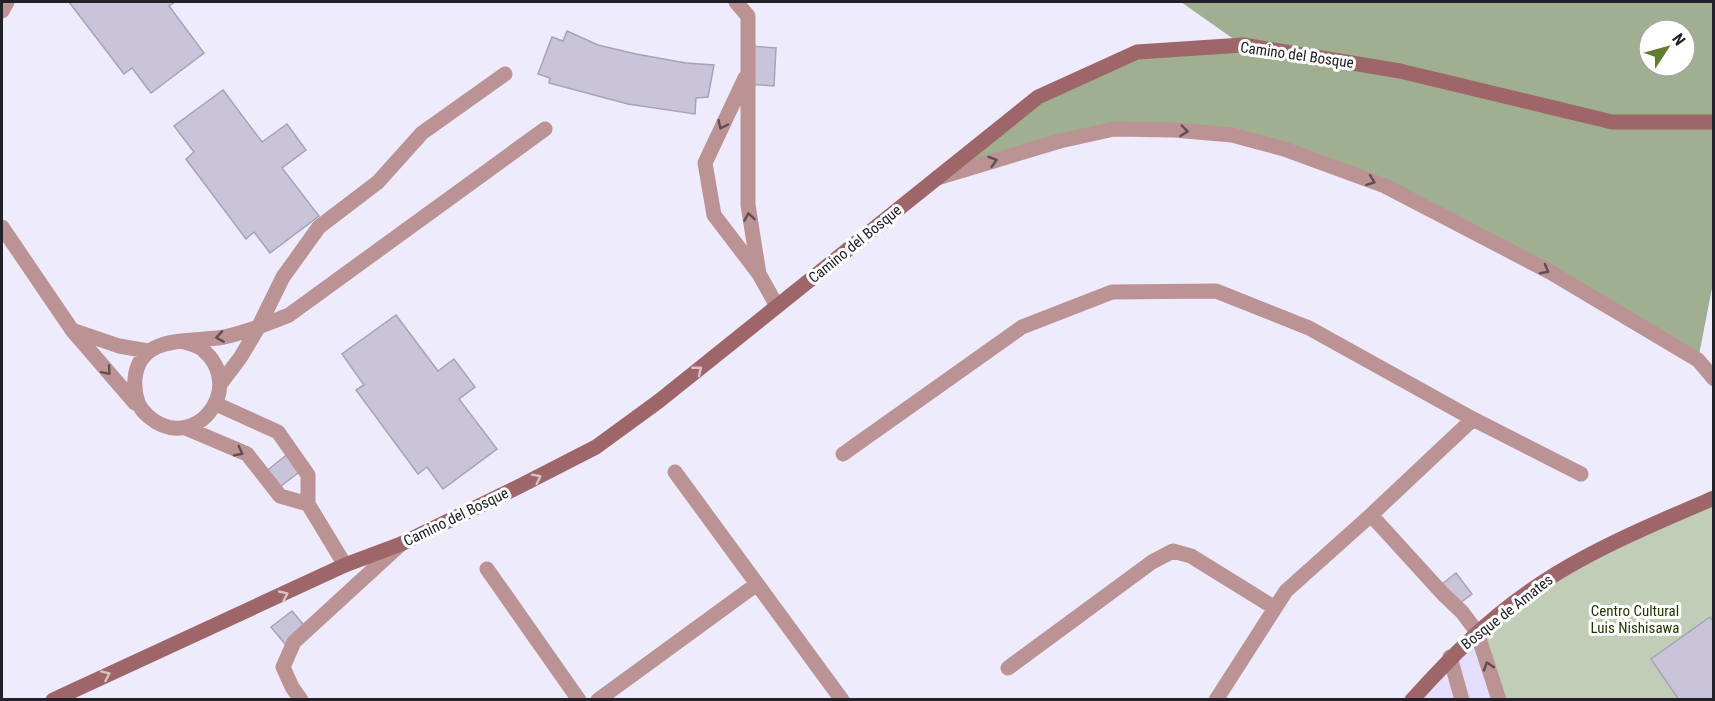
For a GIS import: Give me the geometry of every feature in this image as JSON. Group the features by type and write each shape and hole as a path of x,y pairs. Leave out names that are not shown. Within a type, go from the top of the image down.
{"street":[{"path":"2,11 7,2"},
{"path":"736,2 748,16 748,205 759,274"},
{"name":"Camino del Bosque","path":"53,699 345,566 401,544 596,447 659,401 1038,97 1137,52 1243,45 1400,71 1612,122 1713,122"},
{"path":"747,72 705,162 714,215 759,274 777,306"},
{"path":"186,428 203,420 216,404 221,383 240,358 258,328 283,277 319,227 378,182 422,133 505,74"},
{"path":"142,412 134,391 136,369 148,351 164,343 222,337 258,328 289,315 545,129"},
{"path":"938,178 1060,141 1114,129 1174,130 1232,135 1284,148 1385,186 1550,272 1698,360 1713,379"},
{"path":"2,226 72,330 142,412 154,422 169,428 186,428 247,454 280,496 308,504"},
{"path":"843,454 1022,327 1112,292 1216,291 1309,328 1473,419 1581,474"},
{"path":"72,330 119,346 148,351"},
{"path":"181,341 201,348 215,363 221,383"},
{"path":"216,404 278,432 308,475 308,504 345,566"},
{"path":"1216,699 1286,591 1473,419"},
{"path":"675,472 842,699"},
{"name":"Bosque de Amates","path":"1412,699 1450,657 1477,632 1530,591 1571,565 1713,498"},
{"path":"1371,515 1462,612 1477,632 1499,699"},
{"path":"301,699 292,687 283,667 294,642 401,544"},
{"path":"1008,668 1152,562 1173,551 1191,556 1275,608"},
{"path":"487,569 579,699"},
{"path":"598,699 757,584"},
{"path":"1450,657 1462,699"}],"shaded area":[{"path":"1477,632 1499,699 1412,700"}],"green space":[{"path":"1181,2 1713,2 1714,278 1698,360 1385,186 1232,135 1114,129 937,178 1038,97 1137,52 1242,45"},
{"name":"Centro Cultural Luis Nishisawa","path":"1713,498 1713,699 1499,699 1477,632 1530,591"}],"building":[{"path":"69,2 175,2 169,6 204,53 151,93 132,68 124,74"},
{"path":"567,31 598,45 636,54 686,63 714,65 708,97 696,98 695,114 628,104 549,83 550,78 538,74 552,37 563,41"},
{"path":"751,46 776,48 774,86 749,84"},
{"path":"223,90 262,142 287,124 306,150 282,168 319,216 270,253 254,232 246,239 186,159 194,152 174,126"},
{"path":"396,315 438,371 454,359 475,387 459,399 497,449 443,489 427,467 418,474 356,390 364,385 342,354"},
{"path":"290,452 302,470 277,489 264,473"},
{"path":"1456,573 1472,594 1456,606 1438,587"},
{"path":"292,611 307,629 286,645 271,627"},
{"path":"1710,617 1714,622 1714,700 1679,700 1651,659"}]}
